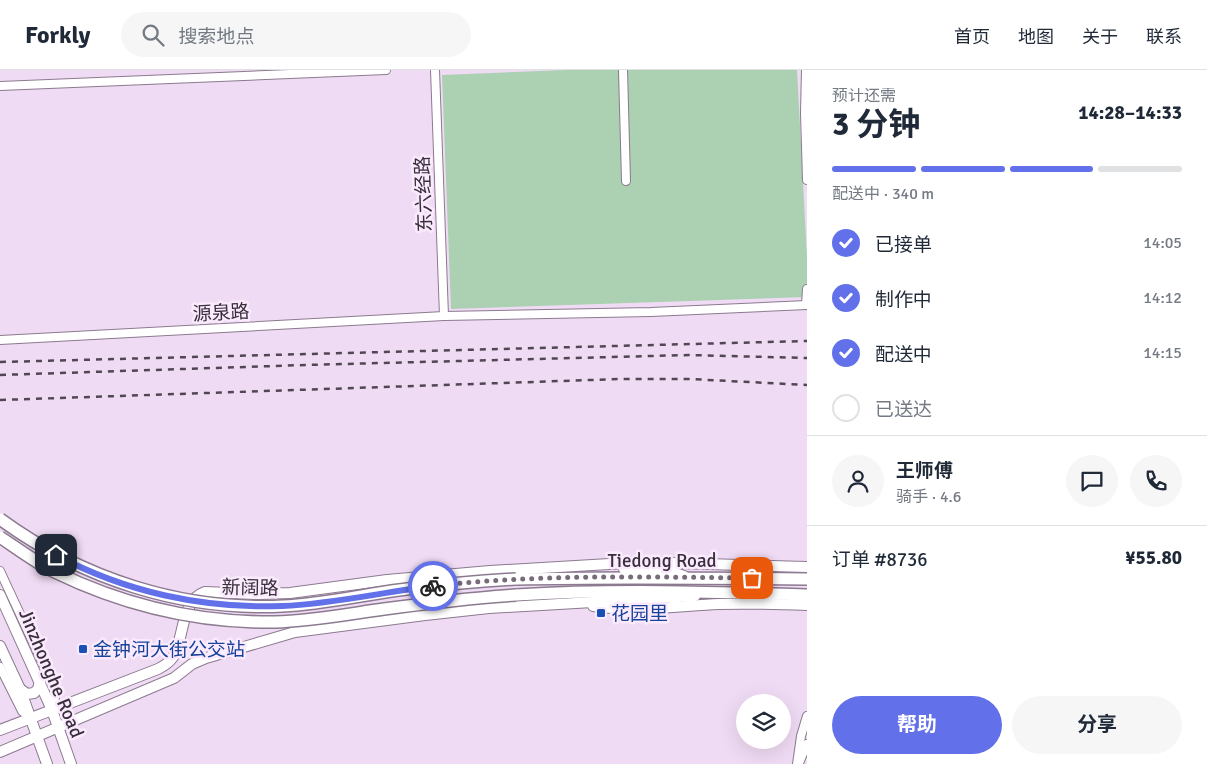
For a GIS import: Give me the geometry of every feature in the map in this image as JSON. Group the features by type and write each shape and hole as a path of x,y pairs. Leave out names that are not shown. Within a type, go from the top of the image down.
{"highway":[{"name":"新阔路","path":"0,519 43,548 82,569 158,594 200,603 283,606 441,585 516,579"},
{"name":"新阔路","path":"0,537 53,571 96,590 138,605 224,620 275,622 516,595"},
{"name":"Tiedong Road","path":"516,579 690,577 807,580"},
{"name":"Tiedong Road","path":"516,595 580,592 807,595"}],"main road":[{"path":"0,730 167,664 176,649 192,601 198,594 205,592 290,593 387,580 490,571 671,562 807,566"},
{"path":"589,566 672,572 690,577"},
{"path":"0,752 174,678 192,664 206,658 295,632 489,608 677,598 722,593"},
{"name":"Jinzhonghe Road","path":"0,595 40,681 71,764"},
{"path":"572,604 604,608 669,608 718,604 807,605"},
{"name":"Jinzhonghe Road","path":"0,646 20,689 47,764"},
{"path":"20,689 27,694 34,693 38,689 40,681"}],"street":[{"path":"0,86 251,73 386,70"},
{"name":"东六经路","path":"435,70 444,316"},
{"path":"623,70 626,181"},
{"path":"806,70 807,180"},
{"path":"806,305 807,289"},
{"name":"源泉路","path":"0,340 444,316 651,312 806,305"},
{"path":"0,571 53,685 55,698 52,710"},
{"path":"0,668 22,712 31,718"},
{"path":"798,764 800,736 807,716"},
{"path":"798,764 807,744"}],"green space":[{"path":"566,70 797,70 807,257 807,297 451,309 442,75"}],"railway":[{"path":"0,362 807,341"},
{"path":"0,375 689,355 807,358"},
{"path":"0,400 620,379 690,379 807,385"}],"way so far":[{"path":"433,586 481,581 582,577 752,578"}],"place":[{"name":"花园里","path":"601,613"},
{"name":"金钟河大街公交站","path":"83,649"}],"route":[{"path":"56,555 82,569 122,584 200,603 283,606 433,586"}]}
